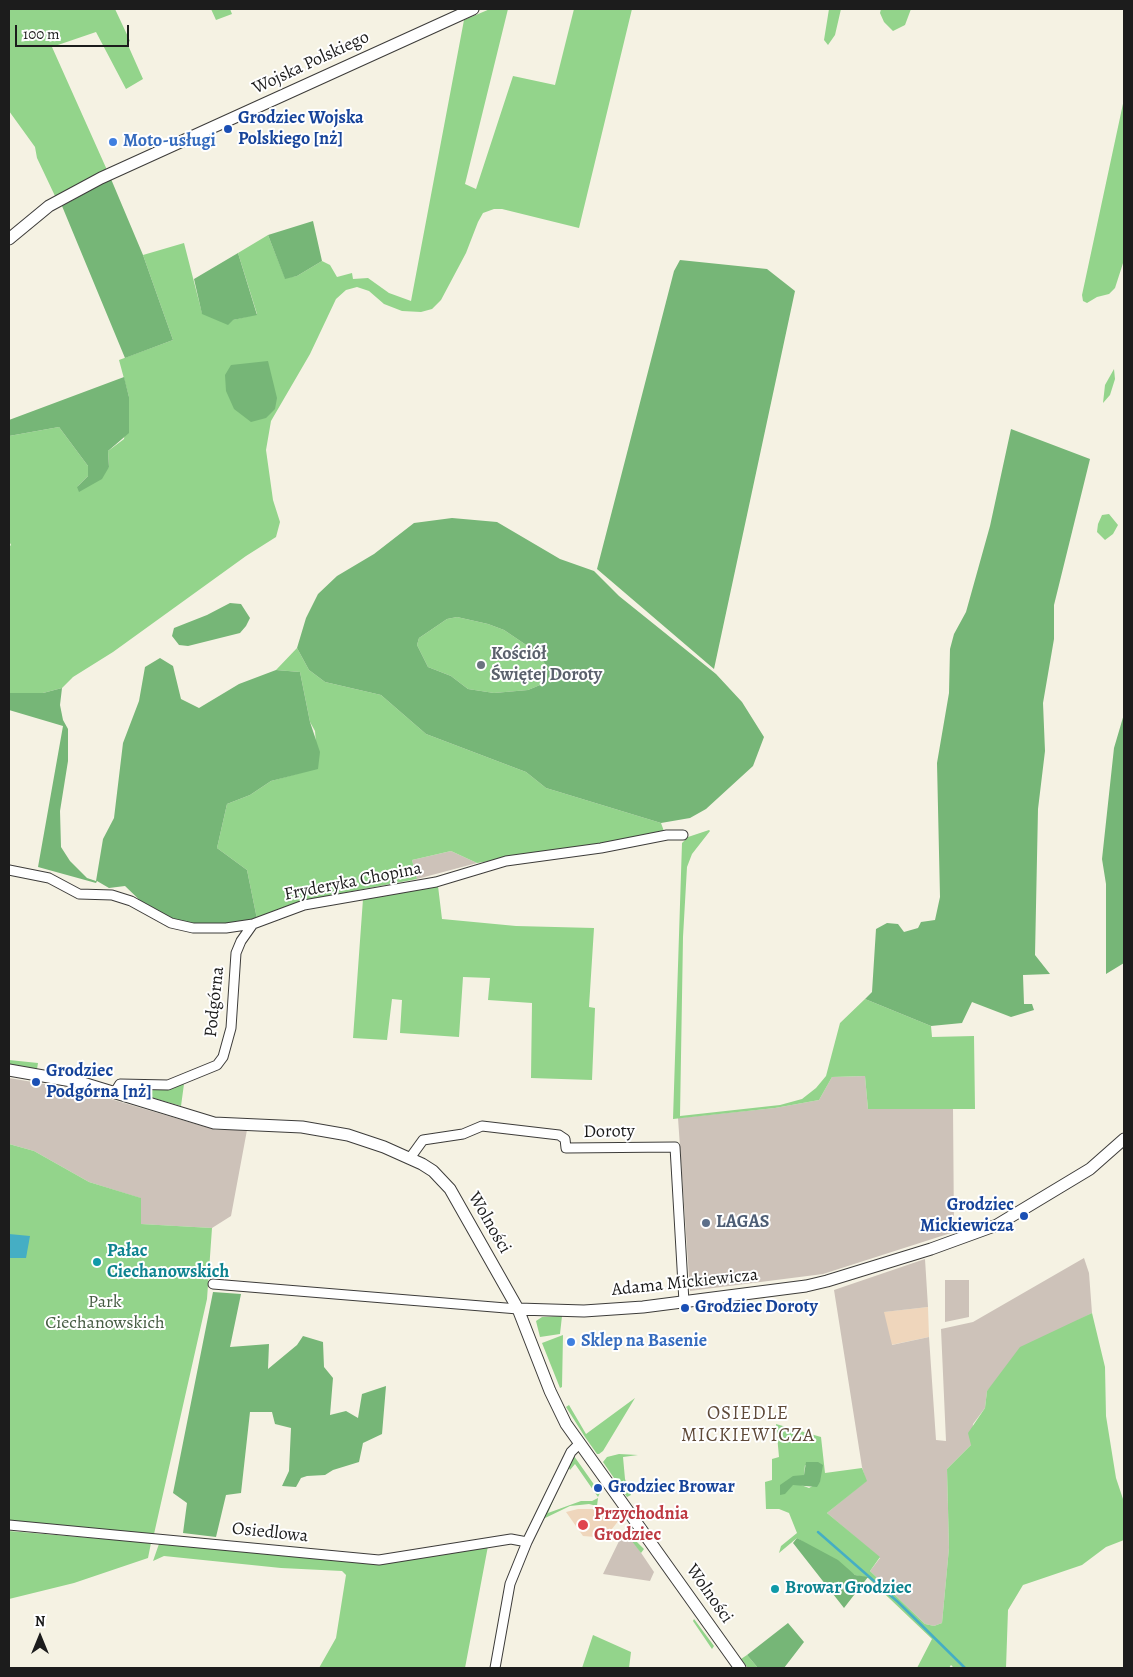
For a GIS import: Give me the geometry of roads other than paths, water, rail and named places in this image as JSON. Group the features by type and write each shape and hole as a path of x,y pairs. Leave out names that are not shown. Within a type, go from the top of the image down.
{"street":[{"name":"Wojska Polskiego","path":"9,239 48,206 101,178 474,9"},
{"name":"Fryderyka Chopina","path":"9,870 49,878 79,894 112,895 131,901 171,923 193,928 226,928 253,924 304,905 436,882 506,862 683,835"},
{"name":"Podgórna","path":"115,1092 120,1084 168,1085 217,1065 223,1057 231,1028 236,953 240,941 253,924"},
{"name":"Wolności","path":"9,1070 74,1081 214,1122 323,1130 380,1145 410,1158 433,1171 450,1189 518,1309 550,1391 566,1424 740,1668"},
{"name":"Doroty","path":"410,1158 423,1140 463,1134 482,1126 559,1136 565,1139 566,1148 675,1147 684,1302"},
{"name":"Adama Mickiewicza","path":"213,1284 518,1309 603,1310 684,1302 806,1286 858,1272 968,1237 997,1225 1090,1169 1124,1139"},
{"path":"495,1668 510,1584 528,1542 572,1452 580,1443"},
{"name":"Osiedlowa","path":"9,1525 379,1560 511,1539 528,1542"}],"water":[{"path":"9,1234 30,1236 26,1258 9,1258"}],"waterway":[{"path":"818,1532 898,1602 965,1668"}],"place":[{"name":"Grodziec Wojska Polskiego [nż]","path":"228,129"},
{"name":"Moto-usługi","path":"113,142"},
{"name":"Kościół Świętej Doroty","path":"481,665"},
{"name":"Grodziec Podgórna [nż]","path":"36,1082"},
{"name":"Grodziec Mickiewicza","path":"1024,1216"},
{"name":"LAGAS","path":"706,1223"},
{"name":"Pałac Ciechanowskich","path":"97,1262"},
{"name":"Grodziec Doroty","path":"685,1308"},
{"name":"Sklep na Basenie","path":"571,1342"},
{"name":"Grodziec Browar","path":"598,1488"},
{"name":"Przychodnia Grodziec","path":"583,1525"},
{"name":"Browar Grodziec","path":"775,1589"}],"district":[{"name":"OSIEDLE MICKIEWICZA","path":"748,1425"}],"park label":[{"name":"Park Ciechanowskich","path":"105,1314"}]}
